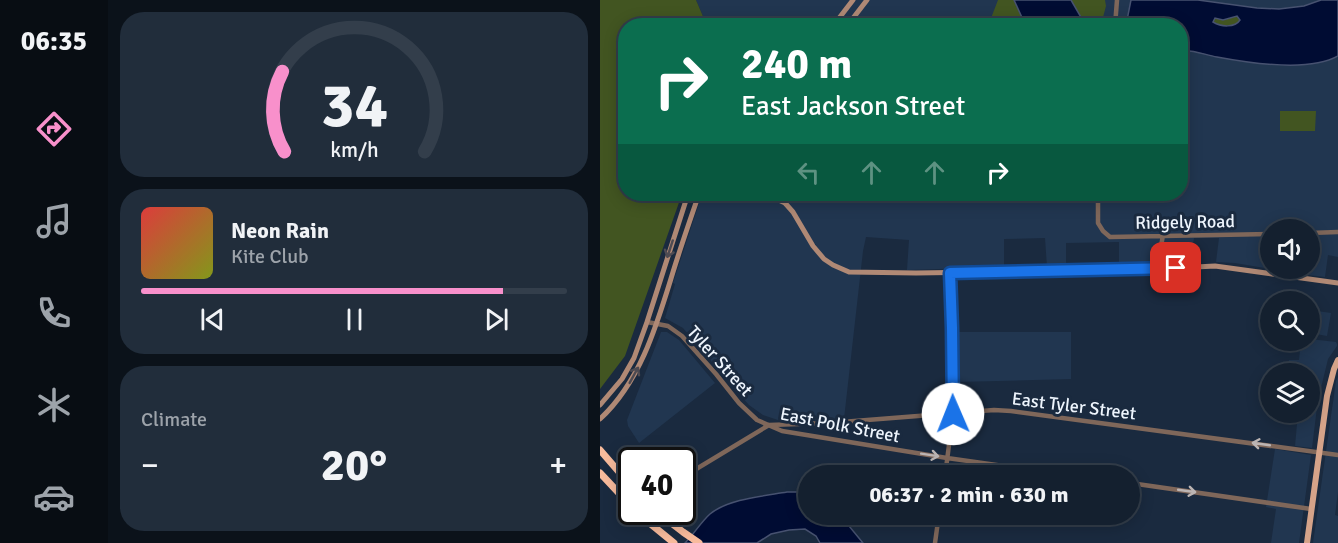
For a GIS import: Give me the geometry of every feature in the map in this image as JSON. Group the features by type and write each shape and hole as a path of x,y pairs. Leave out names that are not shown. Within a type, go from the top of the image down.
{"highway":[{"path":"600,444 606,457"},
{"path":"600,450 618,471"},
{"path":"600,473 618,492"},
{"path":"652,525 674,543"},
{"path":"674,525 699,543"}],"main road":[{"path":"839,18 853,0"},
{"path":"853,18 867,0"},
{"path":"600,405 634,358 686,201"},
{"path":"600,418 612,407 629,384 642,361 697,201"},
{"path":"781,201 793,212 813,246 824,259 845,271 950,273 1215,266 1338,283"},
{"path":"1307,543 1327,396 1338,360"}],"street":[{"path":"1116,18 1117,0"},
{"name":"Ridgely Road","path":"1098,201 1098,223 1110,237 1260,234"},
{"path":"1320,233 1338,232"},
{"path":"1157,269 1162,235"},
{"path":"946,465 953,414 950,273"},
{"name":"Tyler Street","path":"647,322 668,326 682,336 739,403 757,420 769,425"},
{"name":"East Tyler Street","path":"769,425 829,423 994,410 1338,455"},
{"name":"East Polk Street","path":"696,469 769,425 782,431 997,465"},
{"path":"1140,484 1311,509"},
{"path":"934,543 937,525"}],"shaded area":[{"path":"696,0 1338,0 1338,257 1328,255 1325,277 1320,276 1320,219 1260,219 1260,267 1216,262 1219,238 1194,238 1190,265 1119,265 1119,242 1066,243 1066,265 1047,267 1045,238 1004,239 1004,267 907,270 909,240 866,237 844,419 784,422 763,415 749,405 683,328 665,318 675,284 673,283 700,201 1188,201 1188,18 704,18"},
{"path":"1014,0 1071,0 1081,18 1022,18"},
{"path":"1131,0 1198,0 1279,9 1304,6 1321,0 1338,0 1338,56 1326,61 1312,64 1279,65 1245,62 1188,51 1188,18 1127,18","holes":["1237,16 1240,20 1228,26 1213,22 1215,18 1223,20"]},
{"path":"1320,311 1331,313 1327,336 1320,335"},
{"path":"661,332 667,332 679,340 715,383 639,443 628,426 627,420"},
{"path":"955,332 1071,332 1071,379 956,382"},
{"path":"1320,340 1337,344 1328,359 1320,392 1320,363 1288,363 1289,360 1299,360 1300,351 1320,351"},
{"path":"1338,377 1338,492 1335,515 1338,516 1338,543 1313,543 1336,381"},
{"path":"1297,423 1315,423 1312,448 1295,446"},
{"path":"1275,449 1311,455 1299,543 1271,543 1276,509 1266,507"},
{"path":"798,492 798,525 848,525 863,543 820,543 816,536 805,529 771,534 757,543 685,543 710,514 726,505 747,499"}],"green space":[{"path":"600,0 696,0 704,18 618,18 618,201 680,201 625,356 600,389"},
{"path":"998,0 1014,0 1022,18 991,18"},
{"path":"1071,0 1105,0 1103,18 1081,18"},
{"path":"1237,16 1241,19 1232,25 1224,26 1213,22 1215,18 1223,20"},
{"path":"1280,111 1316,111 1315,131 1280,131"}],"route":[{"path":"953,414 950,273 1176,268"}]}
